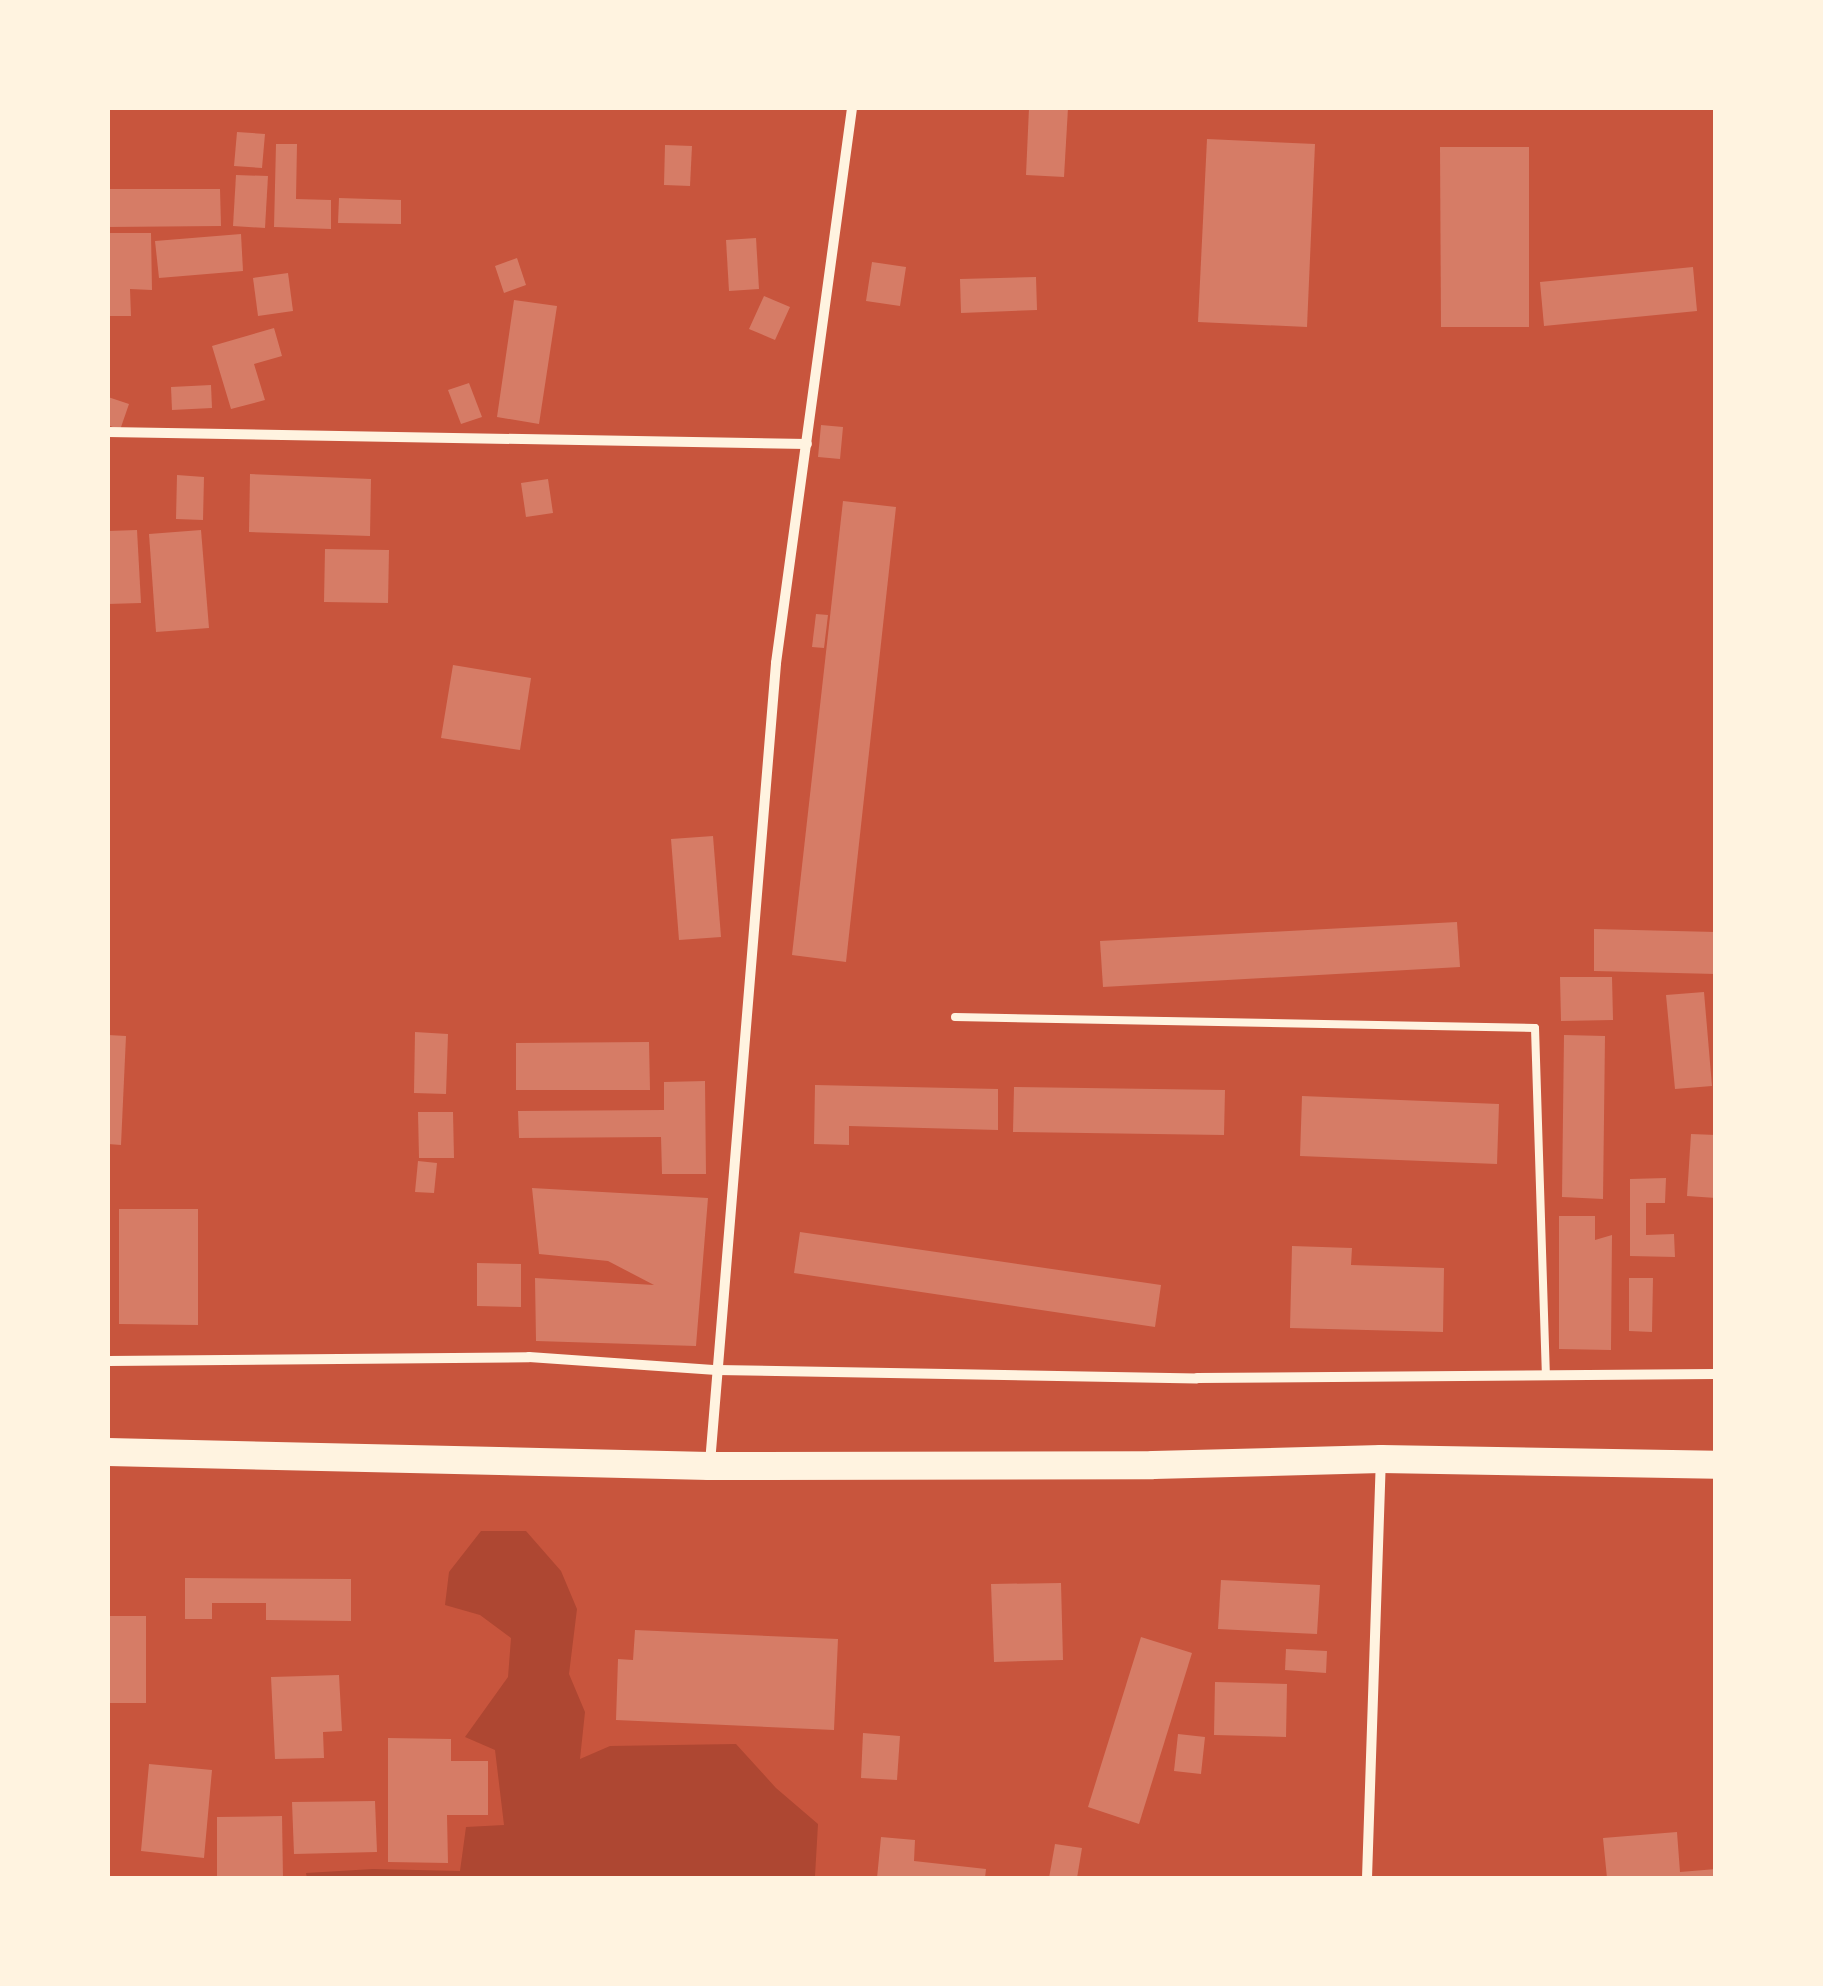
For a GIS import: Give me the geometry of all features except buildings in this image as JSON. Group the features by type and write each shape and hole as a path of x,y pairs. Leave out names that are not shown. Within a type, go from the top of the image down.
{"highway":[{"path":"108,1452 710,1466 1153,1465 1381,1459 1716,1465"}],"street":[{"path":"710,1466 776,664 852,108"},
{"path":"108,432 807,444"},
{"path":"108,1361 530,1357 718,1370 1197,1378 1716,1374"},
{"path":"1367,1878 1381,1459"}],"lane":[{"path":"954,1017 1534,1028 1546,1375"}],"shaded area":[{"path":"481,1531 526,1531 561,1571 577,1609 569,1674 585,1712 580,1759 610,1746 736,1744 776,1788 818,1824 815,1876 307,1878 306,1873 373,1869 460,1871 466,1827 504,1825 495,1750 465,1737 508,1677 511,1638 480,1615 445,1605 449,1572"}]}
